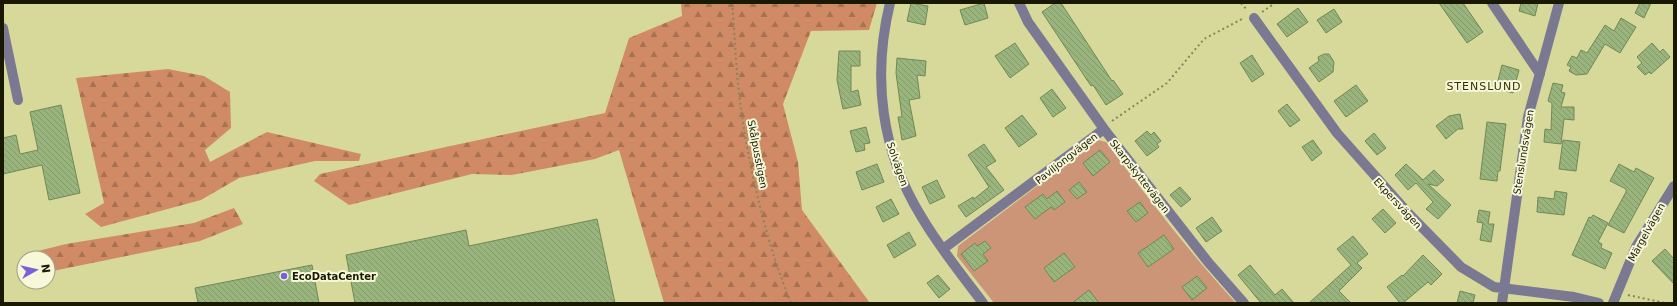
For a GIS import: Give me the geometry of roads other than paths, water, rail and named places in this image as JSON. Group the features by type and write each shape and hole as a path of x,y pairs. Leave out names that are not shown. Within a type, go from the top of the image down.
{"street":[{"name":"Solvägen","path":"890,3 881,52 881,94 884,119 907,190 921,216 943,249 983,303"},
{"name":"Skarpskyttevägen","path":"1019,3 1028,22 1104,128 1208,262 1244,303"},
{"path":"1492,3 1540,74"},
{"name":"Stenslundsvägen","path":"1502,303 1526,125 1559,3"},
{"name":"Ekpersvägen","path":"1254,18 1337,133 1403,209 1461,267 1489,285 1505,289 1574,297 1599,303"},
{"path":"3,28 18,100"},
{"name":"Paviljongvägen","path":"943,249 1104,128"},
{"name":"Märgelvägen","path":"1613,303 1636,247 1674,186"}],"place":[{"name":"EcoDataCenter","path":"284,276"}],"district":[{"name":"STENSLUND","path":"1484,86"}]}
